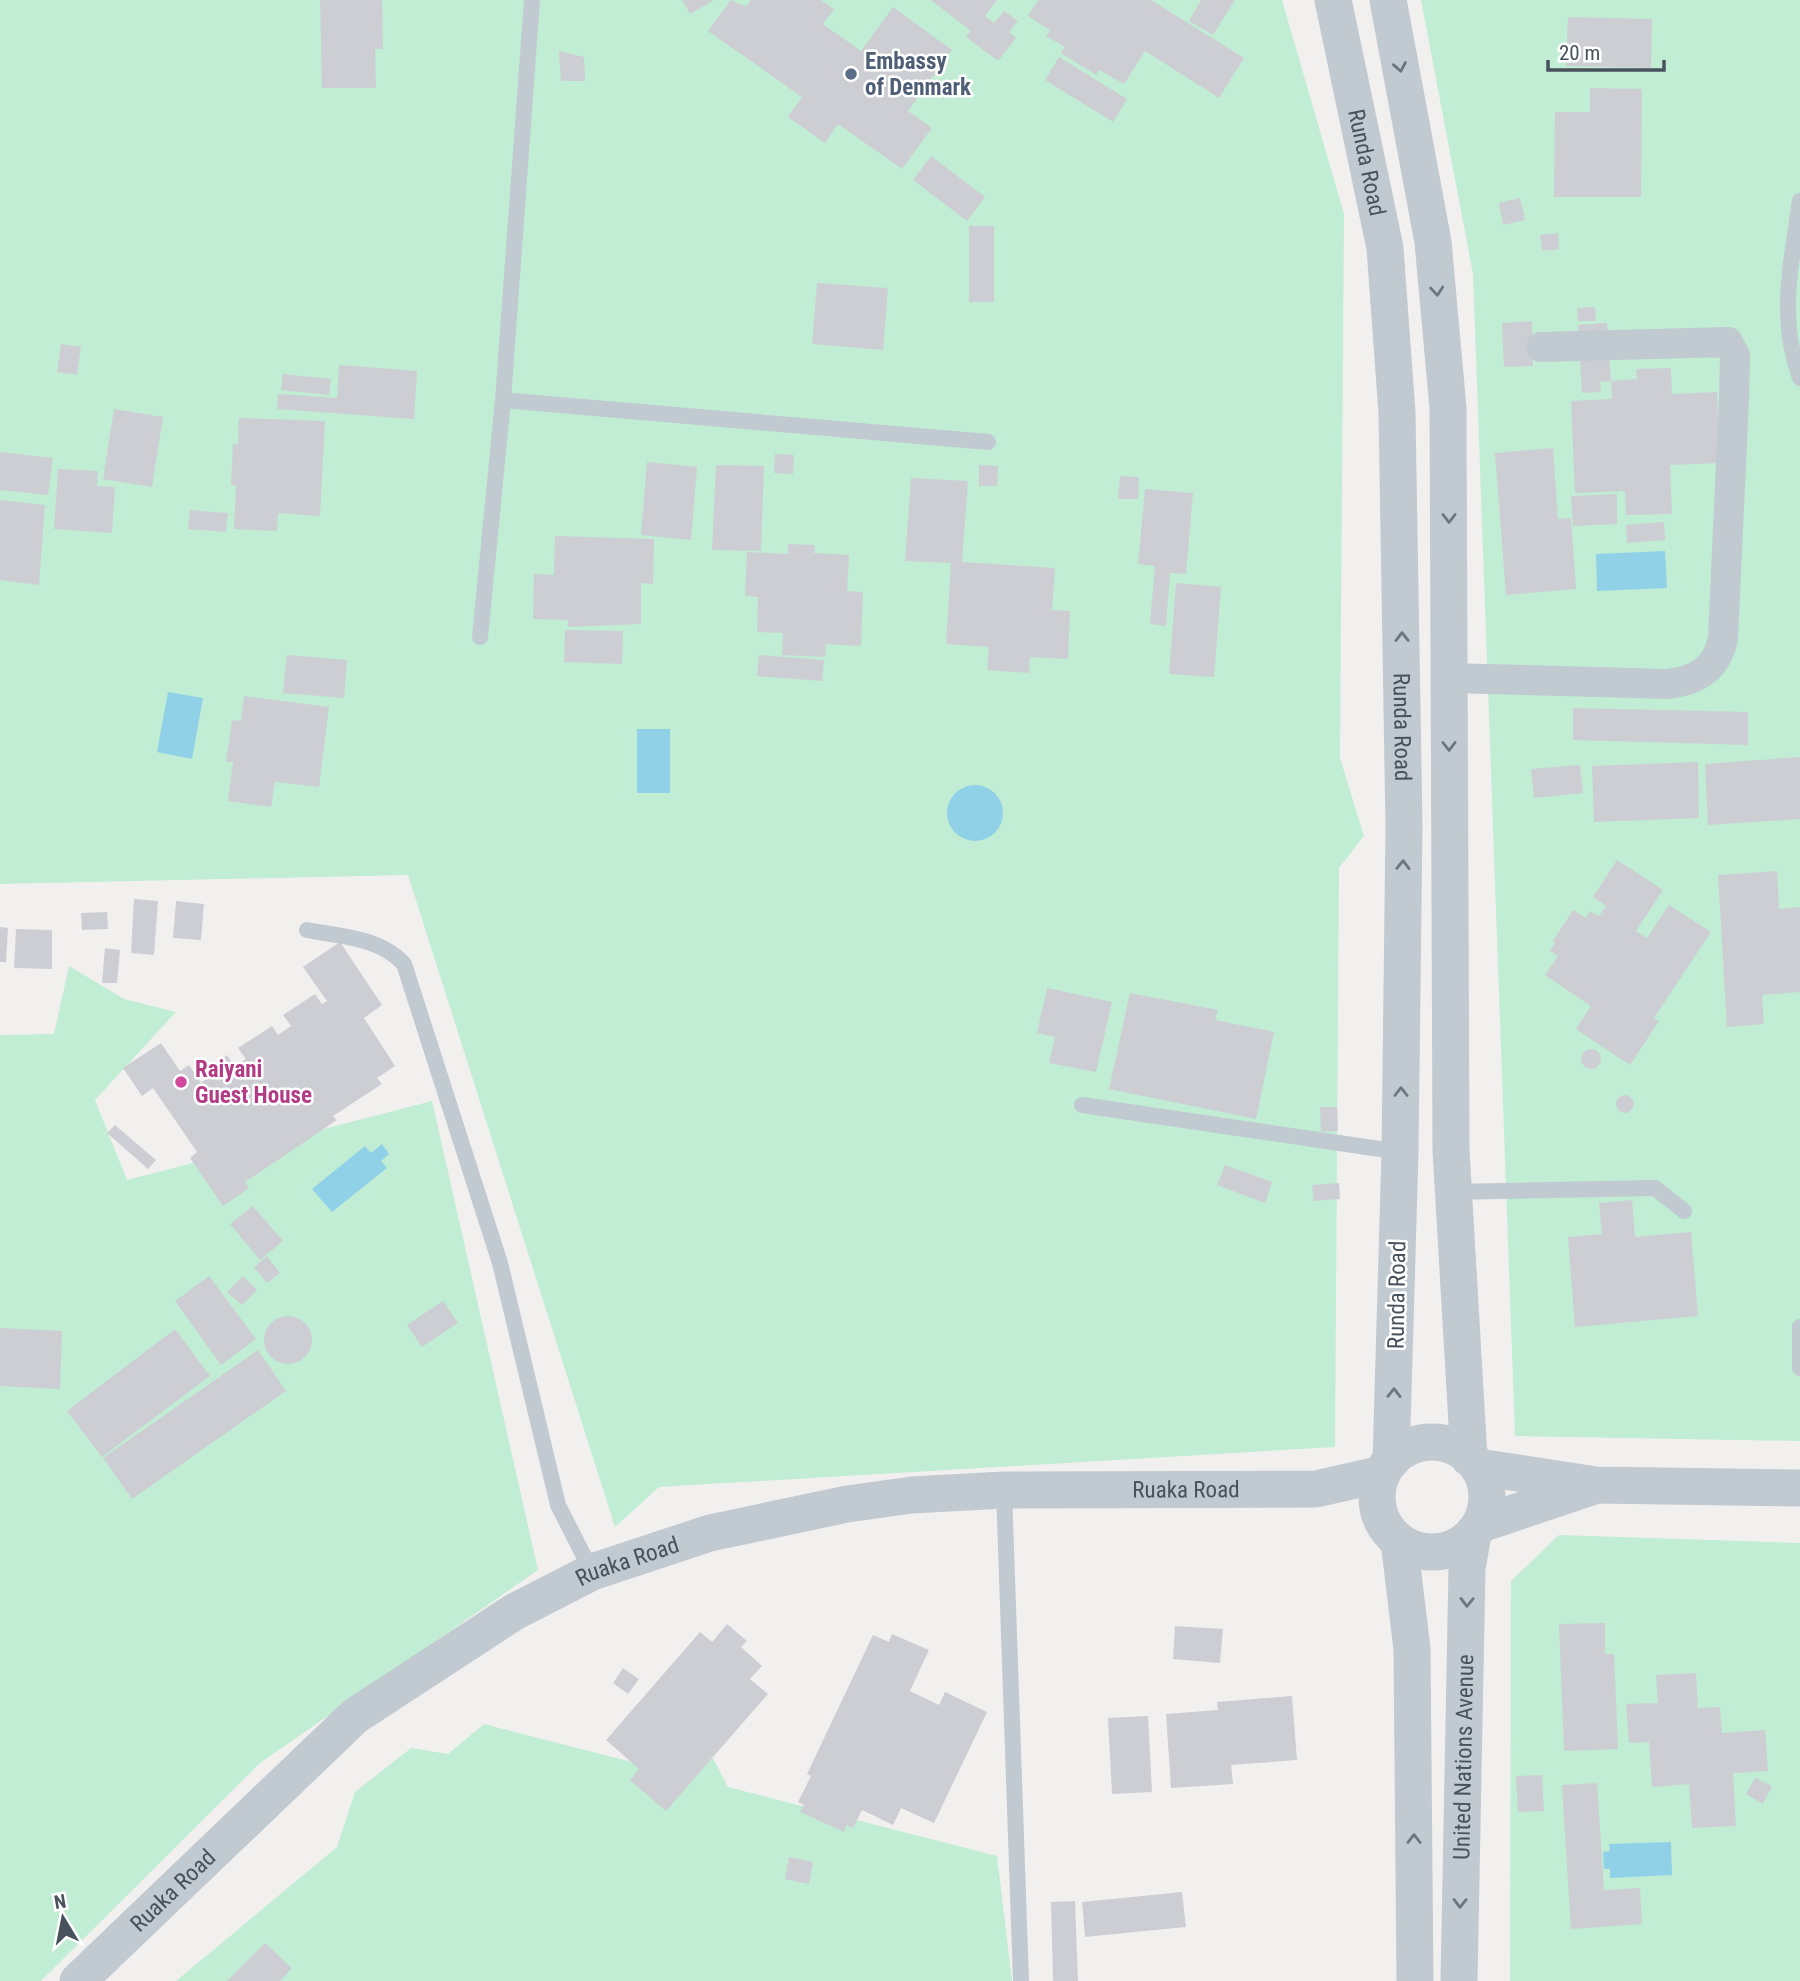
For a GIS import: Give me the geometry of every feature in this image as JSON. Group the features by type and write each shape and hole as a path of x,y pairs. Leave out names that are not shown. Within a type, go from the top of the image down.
{"street":[{"name":"Runda Road","path":"1333,0 1385,248 1397,413 1404,826 1401,1152 1387,1468"},
{"name":"Runda Road","path":"1388,0 1433,242 1447,394 1452,1192 1474,1462"},
{"path":"1449,678 1667,684 1689,682 1719,657 1723,638 1734,400 1734,356 1728,342 1541,347"},
{"path":"1477,1529 1488,1499 1486,1482 1474,1462 1452,1446 1435,1443 1403,1449 1387,1468 1377,1490 1378,1506 1391,1532 1428,1553 1452,1549 1477,1529 1596,1485"},
{"path":"1474,1462 1596,1485 1800,1488"},
{"name":"Ruaka Road","path":"92,1976 355,1716 514,1612 592,1572 710,1533 847,1504 912,1495 1004,1490 1316,1489 1387,1468"},
{"name":"Ruaka Road","path":"1316,1489 1391,1532"},
{"name":"United Nations Avenue","path":"1459,1981 1467,1568 1477,1529"},
{"name":"United Nations Avenue","path":"1391,1532 1412,1649 1415,1981"}],"lane":[{"path":"480,637 503,400 532,0"},
{"path":"1800,201 1786,296 1789,348 1800,378"},
{"path":"503,400 988,442"},
{"path":"307,930 377,943 392,951 404,964 500,1263 558,1505 592,1572"},
{"path":"1082,1105 1401,1152"},
{"path":"1452,1192 1655,1188 1684,1210"},
{"path":"1800,1327 1800,1368"},
{"path":"1004,1490 1021,1981"}],"green space":[{"path":"0,0 1282,0 1344,214 1340,758 1364,836 1339,868 1335,1447 659,1487 615,1527 408,875 0,884"},
{"path":"1421,0 1800,0 1800,1441 1515,1436 1473,274"},
{"path":"69,966 124,999 176,1012 95,1100 127,1180 432,1101 538,1570 260,1763 41,1981 0,1981 0,1035 54,1034"},
{"path":"1559,1535 1800,1543 1800,1981 1510,1981 1511,1581"},
{"path":"484,1724 690,1777 713,1758 728,1787 997,1856 1012,1981 176,1981 337,1847 355,1792 411,1748 448,1754"}],"water":[{"path":"1665,551 1667,588 1597,591 1596,554"},
{"path":"168,692 203,698 192,759 157,752"},
{"path":"637,729 670,729 670,793 637,793"},
{"path":"975,785 986,787 995,793 1001,802 1001,824 995,833 986,839 975,841 964,839 955,833 949,824 947,813 949,802 955,793 964,787"},
{"path":"382,1144 389,1154 381,1161 387,1168 332,1212 312,1189 365,1146 371,1153"},
{"path":"1671,1842 1672,1875 1610,1878 1610,1869 1604,1869 1603,1852 1610,1851 1609,1844"}],"building":[{"path":"320,0 382,0 383,49 375,49 376,88 322,88"},
{"path":"682,0 714,0 690,14"},
{"name":"Embassy of Denmark","path":"731,0 746,7 751,0 821,0 834,9 823,24 861,51 893,7 952,50 908,111 932,128 902,169 838,124 825,143 788,117 802,97 708,31"},
{"path":"931,0 997,0 985,16 994,23 1004,11 1018,21 1009,32 1016,38 998,61 966,37 971,31"},
{"path":"1038,0 1151,0 1244,58 1219,98 1145,51 1124,84 1099,70 1096,75 1061,53 1065,47 1046,36 1050,30 1028,16"},
{"path":"1201,0 1235,0 1213,35 1189,21"},
{"path":"1568,17 1652,19 1651,68 1566,66"},
{"path":"559,51 584,57 585,81 561,81"},
{"path":"1059,57 1127,99 1113,122 1045,80"},
{"path":"1590,88 1642,89 1641,197 1554,197 1555,112 1590,112"},
{"path":"931,156 985,197 967,221 913,180"},
{"path":"1520,198 1525,220 1503,225 1499,203"},
{"path":"969,226 994,226 994,302 969,302"},
{"path":"1558,233 1559,249 1542,251 1540,235"},
{"path":"817,283 888,288 883,350 812,344"},
{"path":"1595,307 1596,321 1578,321 1577,308"},
{"path":"1532,321 1533,366 1504,367 1502,323"},
{"path":"1607,323 1611,381 1600,382 1601,392 1582,393 1578,325"},
{"path":"61,344 81,347 77,375 57,372"},
{"path":"339,365 417,371 414,419 277,409 278,394 337,398"},
{"path":"1671,368 1672,394 1717,392 1720,463 1670,465 1672,514 1626,515 1625,491 1575,493 1571,401 1612,399 1611,381 1637,379 1636,369"},
{"path":"283,374 331,379 329,395 281,390"},
{"path":"114,409 163,417 152,487 103,479"},
{"path":"239,418 325,421 320,516 278,513 277,531 234,529 236,486 231,485 233,444 238,445"},
{"path":"1553,448 1558,519 1571,518 1576,589 1506,595 1495,453"},
{"path":"0,452 53,458 48,495 0,490"},
{"path":"775,454 794,455 793,474 774,473"},
{"path":"647,462 697,467 691,540 641,535"},
{"path":"716,465 764,466 761,551 712,550"},
{"path":"979,465 998,466 997,486 979,486"},
{"path":"58,469 98,471 97,486 115,487 112,533 54,529"},
{"path":"1120,476 1139,477 1138,499 1118,499"},
{"path":"911,478 968,481 962,562 1055,568 1052,610 1070,611 1068,659 1030,657 1029,673 987,670 989,647 946,644 951,563 905,561"},
{"path":"1145,489 1193,493 1186,574 1170,573 1166,626 1150,624 1155,566 1138,564"},
{"path":"1617,494 1617,524 1573,526 1571,496"},
{"path":"0,500 45,505 39,585 0,580"},
{"path":"190,510 228,513 226,532 188,529"},
{"path":"1664,522 1665,540 1627,543 1626,525"},
{"path":"555,536 654,539 653,584 641,583 641,624 568,627 568,620 533,619 534,574 554,575"},
{"path":"788,544 815,545 814,553 849,555 847,591 863,592 861,646 826,644 825,657 782,655 783,633 757,632 758,597 745,596 747,552 788,554"},
{"path":"1176,583 1221,587 1214,677 1169,674"},
{"path":"565,630 623,631 622,664 564,662"},
{"path":"287,655 347,660 344,698 283,693"},
{"path":"759,655 824,660 822,681 757,676"},
{"path":"244,696 329,707 319,787 275,782 271,807 228,801 233,762 226,762 232,720 241,721"},
{"path":"1573,708 1748,712 1748,745 1573,740"},
{"path":"1800,757 1800,819 1708,825 1705,764"},
{"path":"1698,762 1699,818 1594,822 1592,766"},
{"path":"1580,765 1583,793 1534,798 1531,769"},
{"path":"1617,860 1663,890 1636,931 1647,938 1669,905 1711,932 1654,1018 1659,1021 1630,1065 1576,1029 1591,1006 1545,975 1558,956 1550,951 1555,943 1553,941 1573,910 1586,918 1590,911 1599,916 1606,906 1593,897"},
{"path":"1777,871 1779,909 1800,907 1800,992 1762,995 1764,1024 1727,1027 1718,875"},
{"path":"134,899 158,901 154,955 131,953"},
{"path":"176,901 204,904 201,940 173,938"},
{"path":"107,912 108,929 82,930 81,913"},
{"path":"0,927 8,928 6,962 0,962"},
{"path":"16,929 52,930 52,969 14,968"},
{"path":"340,942 382,1005 364,1018 395,1066 377,1078 382,1084 333,1116 337,1120 245,1182 249,1188 223,1206 190,1158 197,1152 153,1088 142,1096 123,1068 161,1043 180,1071 189,1065 201,1083 210,1076 206,1070 227,1055 235,1067 246,1059 238,1048 272,1026 278,1035 291,1026 283,1015 315,994 322,1004 327,1001 303,967"},
{"path":"105,948 120,950 117,983 102,983"},
{"path":"1047,988 1112,1002 1096,1072 1049,1063 1055,1037 1037,1033"},
{"path":"1130,993 1218,1010 1215,1020 1274,1032 1256,1119 1109,1089"},
{"path":"1587,1049 1595,1049 1601,1059 1595,1069 1587,1069 1581,1063 1581,1055"},
{"path":"1621,1095 1629,1095 1634,1104 1632,1111 1621,1113 1616,1108 1616,1100"},
{"path":"1320,1107 1337,1107 1338,1131 1321,1132"},
{"path":"115,1125 156,1160 148,1169 107,1133"},
{"path":"1225,1165 1272,1182 1265,1203 1217,1185"},
{"path":"1339,1183 1340,1199 1314,1201 1312,1185"},
{"path":"1632,1200 1635,1237 1691,1232 1698,1316 1575,1327 1568,1237 1602,1234 1599,1203"},
{"path":"253,1206 283,1241 260,1260 230,1224"},
{"path":"267,1256 280,1273 267,1283 254,1267"},
{"path":"209,1276 256,1339 221,1365 175,1301"},
{"path":"243,1276 257,1290 242,1305 227,1292"},
{"path":"443,1301 458,1323 422,1347 407,1325"},
{"path":"288,1316 297,1317 305,1323 311,1331 311,1349 305,1357 297,1363 288,1364 279,1363 271,1357 265,1349 264,1340 265,1331 271,1323 279,1317"},
{"path":"0,1328 62,1331 60,1389 0,1386"},
{"path":"175,1329 210,1376 102,1457 67,1411"},
{"path":"258,1350 286,1391 132,1499 103,1458"},
{"path":"1605,1623 1605,1654 1614,1654 1618,1749 1564,1751 1559,1624"},
{"path":"727,1624 747,1641 741,1647 762,1666 750,1679 768,1694 666,1811 630,1780 639,1769 606,1740 700,1632 712,1642"},
{"path":"1175,1626 1223,1629 1220,1663 1173,1659"},
{"path":"892,1634 929,1650 910,1691 939,1705 945,1692 987,1712 934,1823 901,1808 893,1825 862,1810 853,1828 847,1825 844,1832 800,1812 804,1805 798,1802 811,1776 807,1774 873,1635 889,1642"},
{"path":"623,1668 639,1679 628,1694 613,1683"},
{"path":"1696,1673 1698,1708 1720,1707 1722,1733 1765,1730 1768,1771 1733,1773 1736,1826 1692,1828 1689,1784 1652,1787 1649,1742 1629,1743 1626,1704 1658,1703 1656,1675"},
{"path":"1292,1696 1297,1760 1231,1765 1233,1784 1171,1788 1166,1714 1218,1710 1217,1702"},
{"path":"1148,1716 1152,1792 1112,1794 1108,1718"},
{"path":"1542,1775 1544,1811 1518,1812 1516,1776"},
{"path":"1755,1778 1772,1786 1763,1804 1746,1794"},
{"path":"1597,1783 1604,1890 1640,1888 1642,1924 1571,1929 1562,1785"},
{"path":"789,1857 813,1862 809,1884 785,1879"},
{"path":"1182,1892 1186,1927 1085,1937 1082,1902"},
{"path":"1075,1901 1078,1981 1053,1981 1051,1902"},
{"path":"265,1943 292,1968 280,1981 227,1981"}],"place":[{"name":"Embassy of Denmark","path":"851,74"},
{"name":"Raiyani Guest House","path":"181,1082"}]}
